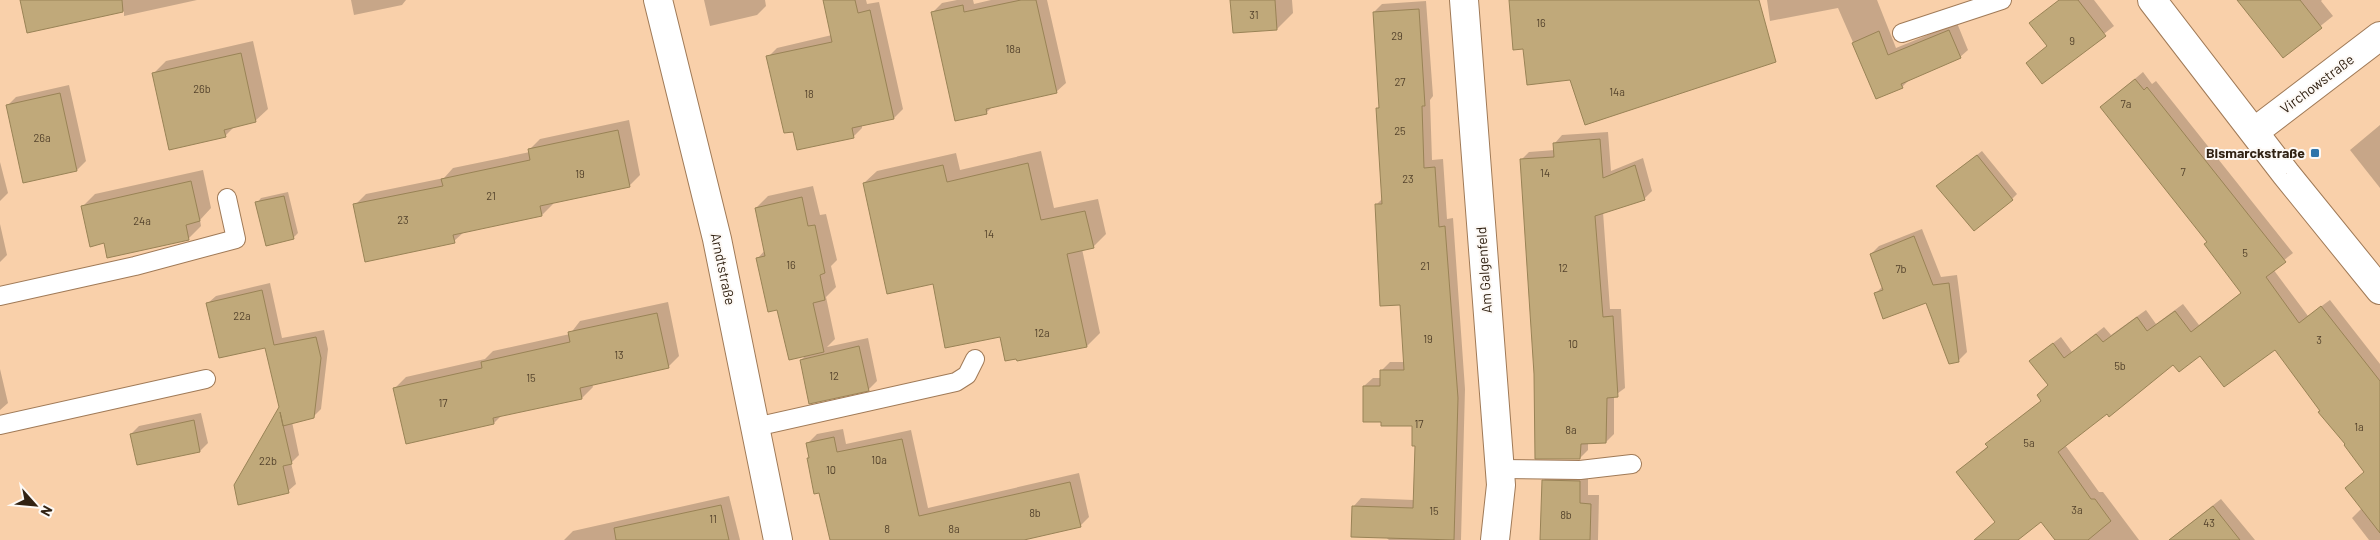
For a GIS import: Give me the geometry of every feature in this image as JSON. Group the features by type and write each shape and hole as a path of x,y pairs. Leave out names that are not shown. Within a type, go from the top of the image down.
{"street":[{"name":"Arndtstraße","path":"658,0 717,238 778,540"},
{"name":"Am Galgenfeld","path":"1464,0 1500,485 1494,540"},
{"path":"2152,0 2380,290"},
{"name":"Virchowstraße","path":"2254,132 2380,36"}],"lane":[{"path":"1902,33 2002,0"},
{"path":"0,296 135,266 236,240 227,198"},
{"path":"755,427 956,382 967,375 974,359"},
{"path":"0,424 206,379"},
{"path":"1499,469 1580,470 1632,464"}],"building":[{"path":"20,0 122,0 123,12 27,33"},
{"path":"823,0 855,0 858,13 870,10 894,119 852,128 854,138 797,150 793,132 784,133 766,56 832,42"},
{"path":"1021,0 1036,0 1057,93 986,109 987,114 955,121 931,12 963,5 964,12"},
{"path":"1230,0 1275,0 1277,30 1233,33"},
{"path":"1509,0 1759,0 1776,62 1585,125 1570,80 1527,85 1523,49 1513,50"},
{"path":"2059,0 2078,0 2106,36 2042,84 2026,63 2047,46 2029,23"},
{"path":"2237,0 2300,0 2322,28 2283,58"},
{"path":"1419,9 1425,106 1422,106 1424,168 1435,167 1439,227 1445,226 1458,398 1454,540 1351,537 1352,506 1413,508 1415,446 1412,446 1412,426 1381,426 1381,422 1363,422 1363,386 1380,386 1380,370 1404,370 1400,305 1380,306 1375,204 1382,204 1373,12"},
{"path":"1949,30 1961,58 1901,84 1903,88 1876,99 1852,43 1879,31 1888,55"},
{"path":"241,53 256,122 224,130 226,137 169,150 152,73"},
{"path":"2135,79 2144,90 2147,87 2286,262 2266,277 2299,323 2321,306 2380,381 2380,533 2345,488 2364,472 2345,444 2318,412 2320,411 2275,350 2224,387 2200,356 2179,372 2173,365 2109,417 2107,414 2058,452 2091,499 2095,499 2111,521 2088,540 2055,540 2041,522 2018,540 1974,540 1995,522 1956,472 1988,447 1985,444 2041,401 2037,395 2048,385 2029,361 2053,343 2064,358 2096,334 2103,342 2137,317 2147,331 2175,311 2191,332 2241,293 2204,244 2207,242 2100,107"},
{"path":"60,93 77,171 23,183 6,105"},
{"path":"618,130 630,187 540,206 542,216 453,235 455,243 365,262 353,204 443,186 441,179 530,160 528,149"},
{"path":"1600,139 1603,178 1635,165 1645,200 1595,216 1603,317 1613,316 1618,397 1607,398 1606,443 1581,444 1580,459 1535,459 1534,374 1520,159 1554,157 1553,143"},
{"path":"1977,155 2013,200 1974,231 1936,186"},
{"path":"1028,163 1041,220 1085,211 1094,248 1067,254 1087,347 1017,361 1016,359 1005,361 1000,337 945,348 933,284 887,294 863,183 943,165 947,182"},
{"path":"191,181 200,221 186,225 189,240 107,258 104,243 90,247 81,206"},
{"path":"284,196 294,239 266,246 255,202"},
{"path":"802,197 808,226 815,225 825,273 820,275 825,300 813,303 824,352 789,360 777,310 768,312 756,258 765,256 755,208"},
{"path":"1914,236 1933,285 1949,283 1959,362 1949,364 1926,303 1883,319 1874,293 1883,290 1870,254"},
{"path":"262,290 274,345 316,337 321,358 314,418 283,426 292,464 283,466 289,493 238,505 234,485 279,407 265,348 219,358 206,303"},
{"path":"657,313 669,368 580,388 582,399 493,418 494,424 406,444 393,388 482,368 481,362 570,342 568,332"},
{"path":"859,346 869,391 809,404 800,360"},
{"path":"194,420 200,452 137,465 130,434"},
{"path":"834,437 837,452 902,439 919,516 1070,482 1081,527 1024,540 830,540 819,493 814,494 806,443"},
{"path":"1542,480 1580,481 1580,503 1591,504 1590,540 1540,540"},
{"path":"721,505 729,540 616,540 614,528"},
{"path":"2213,506 2240,540 2169,540"}],"place":[{"name":"Bismarckstraße","path":"2315,153"}]}
